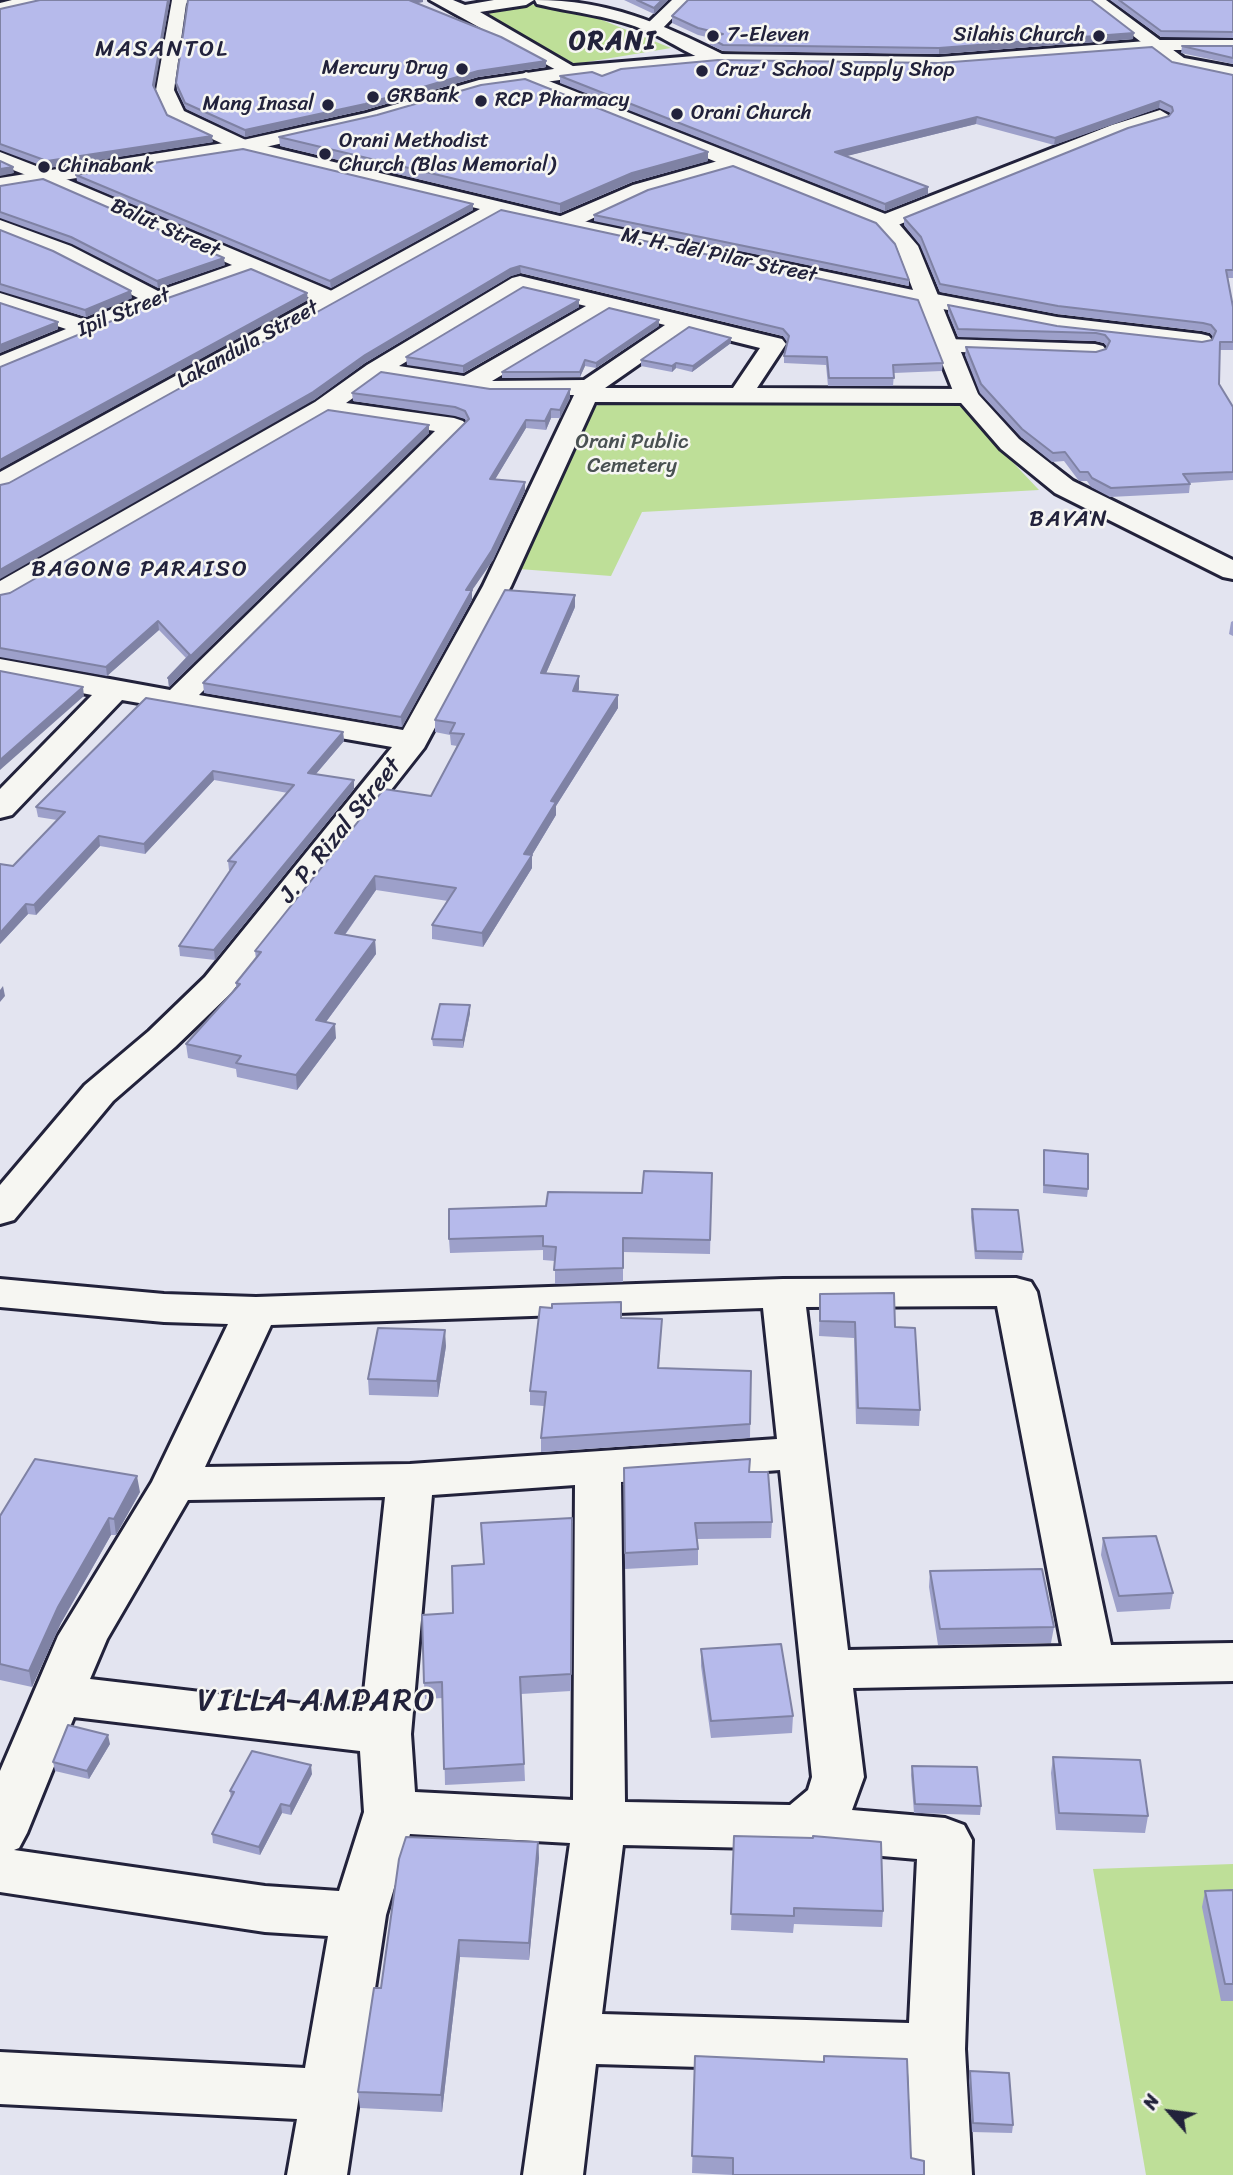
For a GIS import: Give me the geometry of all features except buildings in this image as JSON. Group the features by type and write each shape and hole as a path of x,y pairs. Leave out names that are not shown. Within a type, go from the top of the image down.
{"street":[{"path":"0,8 34,0"},
{"path":"181,0 178,4 165,90 176,115 243,146"},
{"path":"438,0 463,10 574,72"},
{"path":"463,10 526,0"},
{"path":"543,0 587,8 654,27 718,59"},
{"path":"654,27 682,0"},
{"path":"1095,0 1159,45 1178,62 1233,74"},
{"path":"0,184 243,146 370,118 470,88 574,72 718,59 939,62 1107,48 1233,45"},
{"path":"526,78 732,163 885,222 907,246 967,396 1010,444 1064,487 1233,570"},
{"path":"885,222 1119,129 1160,116"},
{"name":"M. H. del Pilar Street","path":"243,146 497,208 930,300 1057,324 1201,341"},
{"name":"Balut Street","path":"0,158 331,299"},
{"path":"564,223 640,189 732,163"},
{"name":"Lakandula Street","path":"0,482 497,208"},
{"path":"0,226 62,251 157,299"},
{"name":"Ipil Street","path":"0,365 157,299 250,266"},
{"path":"0,593 324,407 376,370 520,283 774,344 741,394"},
{"path":"0,300 87,328"},
{"path":"467,385 607,303"},
{"path":"589,391 685,322"},
{"path":"947,345 1117,352 1124,355"},
{"path":"376,370 467,385 589,391 967,396"},
{"name":"J. P. Rizal Street","path":"0,1211 99,1093 163,1039 218,985 413,741 497,586 589,391"},
{"path":"178,699 454,426 324,407"},
{"path":"0,668 114,691 178,699 413,741"},
{"path":"0,808 114,691"},
{"path":"0,1293 164,1308 256,1311 783,1293 1016,1292 1090,1664"},
{"path":"783,1293 838,1777 830,1802 801,1828"},
{"path":"0,1833 83,1636 174,1485 256,1311"},
{"path":"174,1485 410,1480 801,1453"},
{"path":"553,2175 600,1823 598,1469"},
{"path":"317,2175 359,1915 390,1812 385,1734 410,1480"},
{"path":"824,1669 1233,1662"},
{"path":"56,1695 385,1734"},
{"path":"390,1812 600,1823 801,1828 945,1840 936,2049 942,2175"},
{"path":"0,1870 265,1909 359,1915"},
{"path":"571,2038 936,2049"},
{"path":"0,2078 330,2095"}],"green space":[{"path":"549,2 580,11 671,48 575,64 481,13"},
{"name":"Orani Public Cemetery","path":"616,397 952,398 1039,490 642,512 611,576 519,569 586,411"},
{"path":"1233,1864 1233,2175 1146,2175 1093,1869"}],"place":[{"name":"7-Eleven","path":"713,36"},
{"name":"Silahis Church","path":"1099,36"},
{"name":"Mercury Drug","path":"462,69"},
{"name":"Cruz' School Supply Shop","path":"702,71"},
{"name":"GRBank","path":"373,97"},
{"name":"RCP Pharmacy","path":"481,101"},
{"name":"Mang Inasal","path":"328,105"},
{"name":"Orani Church","path":"677,114"},
{"name":"Orani Methodist Church (Blas Memorial)","path":"325,154"},
{"name":"Chinabank","path":"44,167"}],"district":[{"name":"ORANI","path":"613,42"},
{"name":"MASANTOL","path":"162,50"},
{"name":"BAYAN","path":"1069,520"},
{"name":"BAGONG PARAISO","path":"140,570"},
{"name":"VILLA AMPARO","path":"317,1702"}]}
